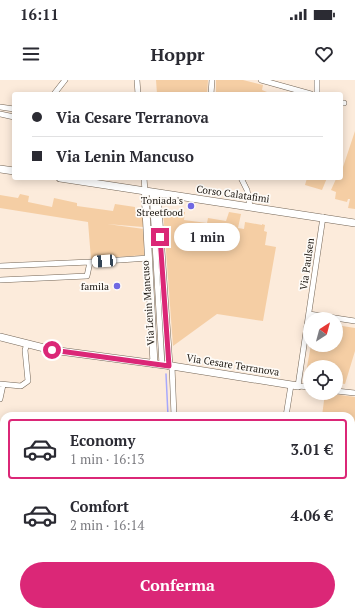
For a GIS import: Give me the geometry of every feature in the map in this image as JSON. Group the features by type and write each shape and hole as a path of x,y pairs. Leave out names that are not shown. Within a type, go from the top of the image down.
{"street":[{"path":"56,92 65,80"},
{"path":"137,80 138,92"},
{"path":"211,92 212,80"},
{"path":"261,80 270,81 305,92"},
{"path":"317,80 317,92"},
{"path":"0,107 12,110"},
{"path":"0,114 12,117"},
{"path":"0,169 12,171"},
{"name":"Corso Calatafimi","path":"73,180 355,223"},
{"path":"145,180 151,192"},
{"path":"242,180 247,190 250,206"},
{"name":"Via Lenin Mancuso","path":"151,192 149,258 154,364"},
{"name":"Via Lenin Mancuso","path":"151,192 168,366"},
{"name":"Via Paulsen","path":"309,312 323,217"},
{"path":"0,266 149,258"},
{"path":"0,280 87,276 90,262"},
{"path":"343,319 355,321"},
{"name":"Via Cesare Terranova","path":"0,337 52,350 294,385"},
{"name":"Via Paulsen","path":"287,412 303,342"},
{"path":"0,399 2,385 21,386 28,381 27,344"},
{"path":"168,366 174,412"},
{"path":"294,385 303,386"},
{"path":"343,392 355,393"}],"shaded area":[{"path":"156,80 208,80 207,92 157,92"},
{"path":"216,80 243,80 263,85 262,90 267,92 216,92"},
{"path":"355,131 355,209 348,208 350,199 348,199 347,202 335,199 336,192 331,190 336,180 343,180 343,167"},
{"path":"306,180 326,180 322,190 305,185"},
{"path":"20,194 29,196 28,202 52,207 54,198 77,203 77,206 113,211 115,204 135,207 135,210 143,210 143,227 107,224 144,229 146,255 91,259 88,222 0,208 0,195 18,198"},
{"path":"163,210 185,212 184,220 207,223 208,218 226,221 229,212 241,214 238,228 244,229 245,222 265,225 264,231 267,232 265,245 276,247 263,321 217,314 173,346"},
{"path":"343,326 355,328 355,351 345,384 343,384 343,360 308,360 310,352 343,352"},
{"path":"343,395 355,397 355,412 323,412 324,400 343,400"}],"waterway":[{"path":"166,374 168,412"}],"place":[{"name":"Toniada's Streetfood","path":"191,206"},
{"name":"famila","path":"117,286"}],"route":[{"path":"52,350 169,366 160,237"}]}
